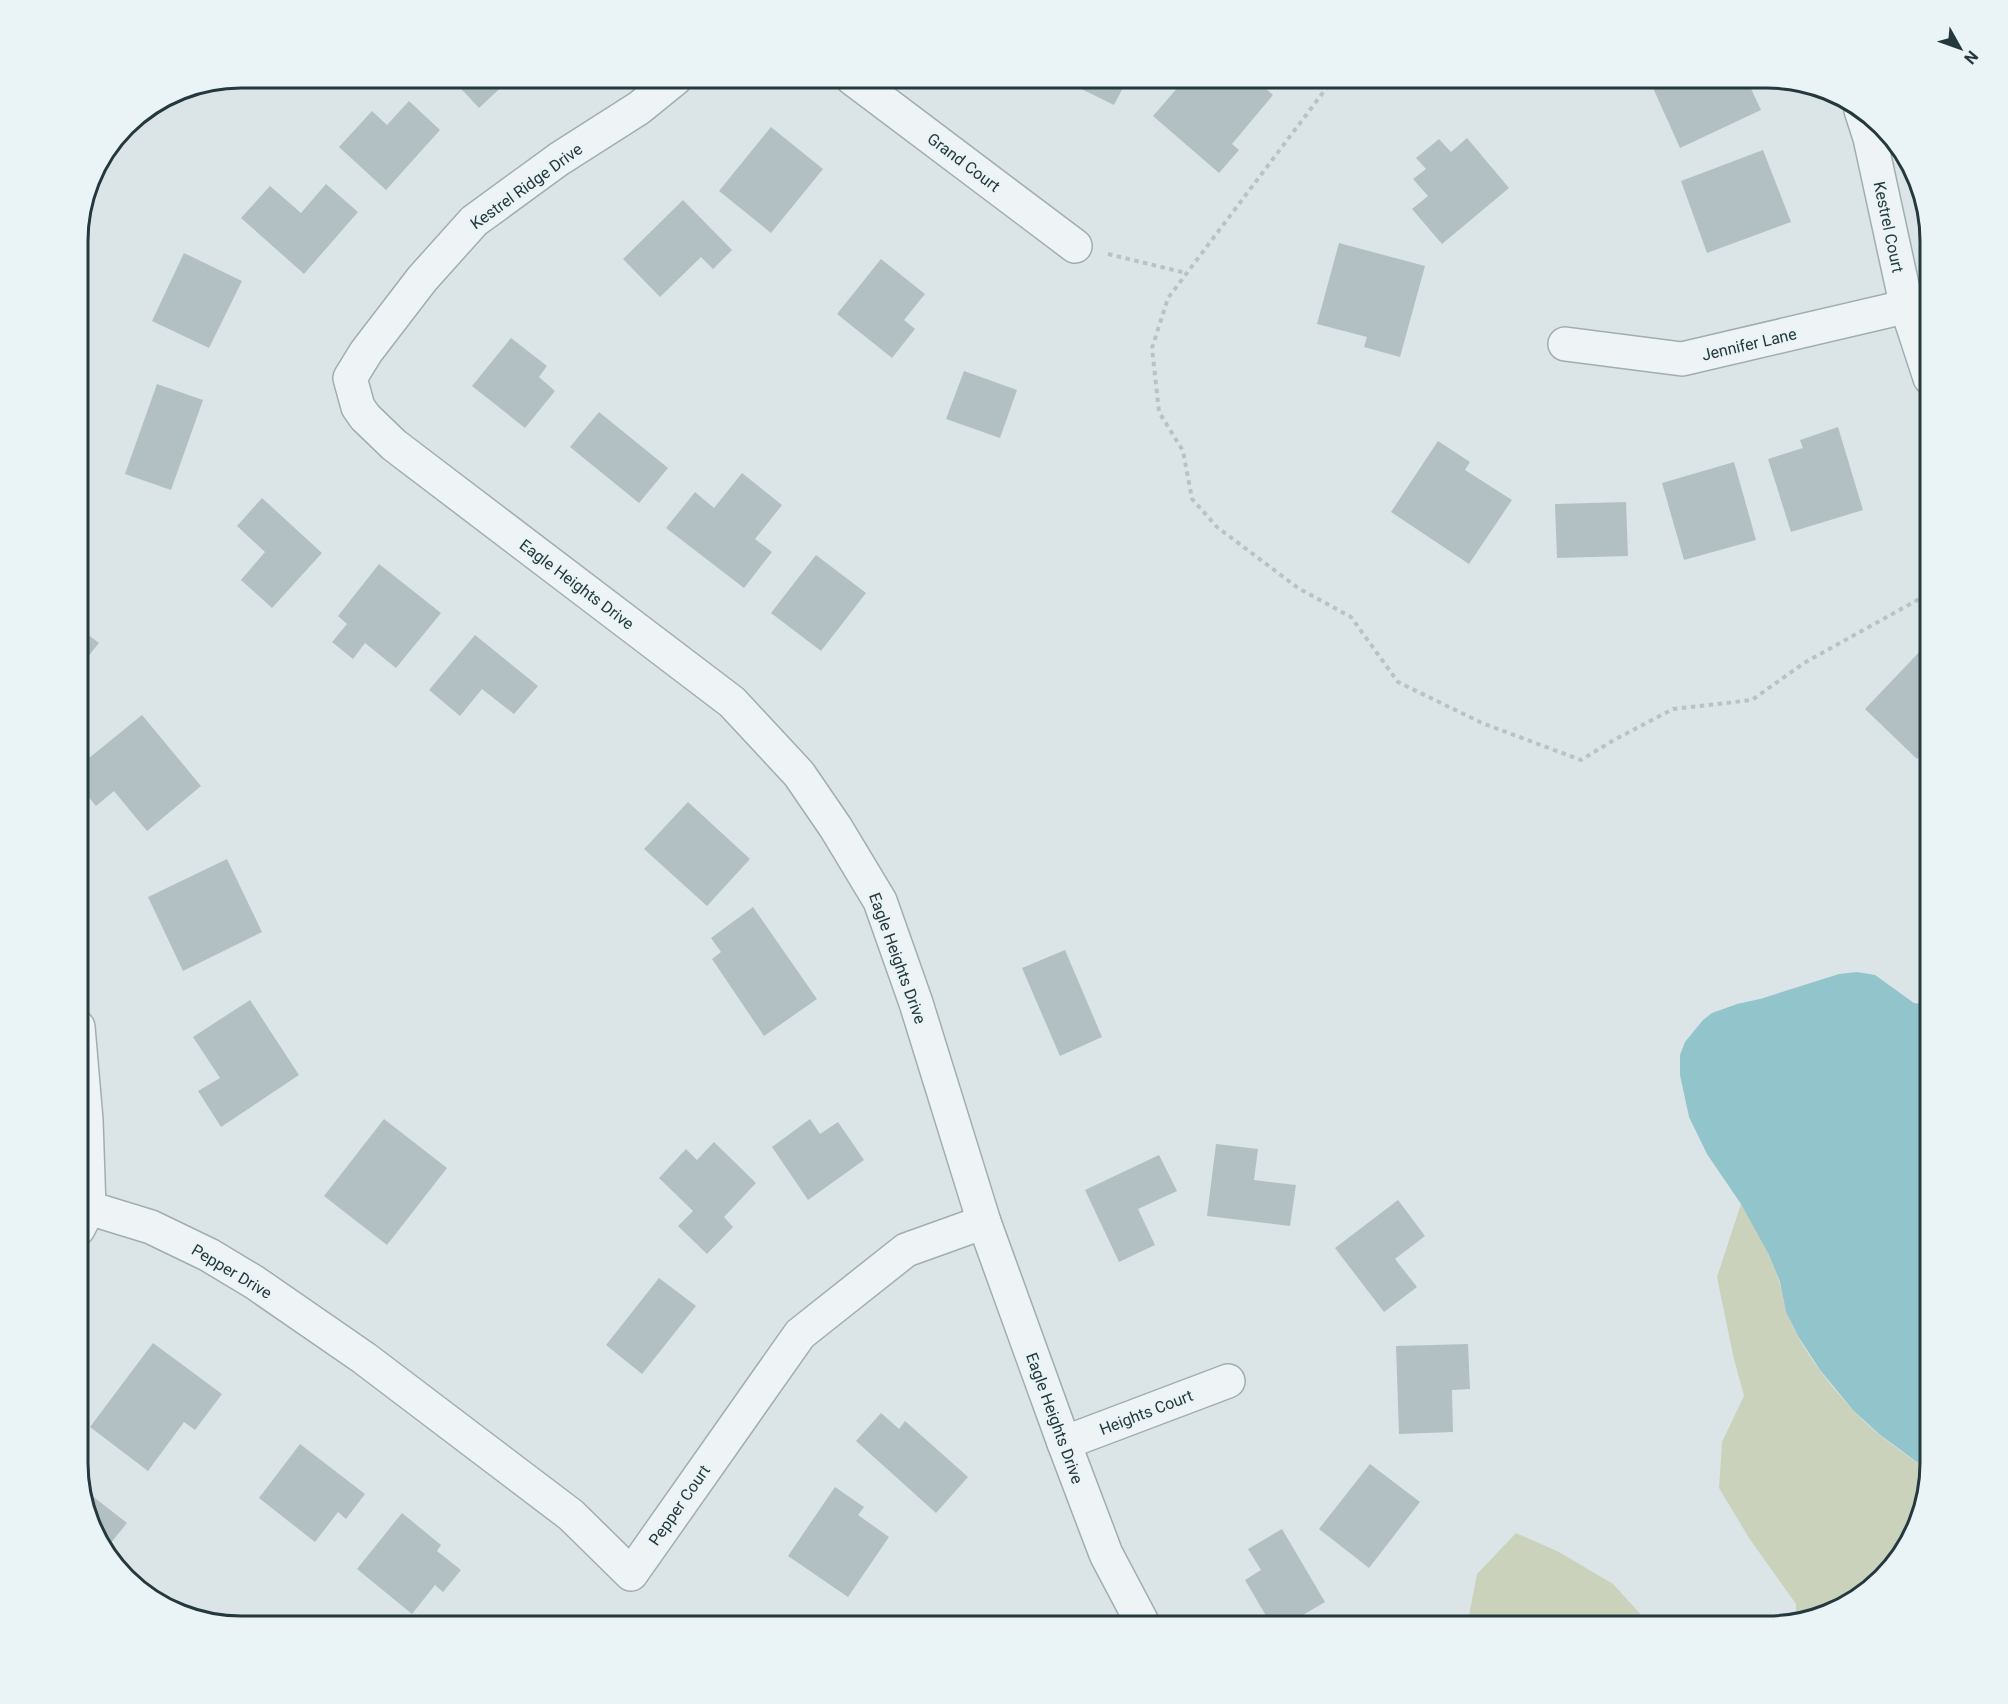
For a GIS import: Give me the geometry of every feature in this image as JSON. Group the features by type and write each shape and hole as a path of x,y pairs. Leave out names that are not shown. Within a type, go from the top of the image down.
{"street":[{"name":"Kestrel Ridge Drive","path":"358,407 351,378 366,352 422,279 474,221 560,159 639,108 664,88"},
{"name":"Grand Court","path":"865,88 1075,246"},
{"name":"Kestrel Court","path":"1866,125 1918,305"},
{"name":"Jennifer Lane","path":"1565,344 1682,359 1918,305"},
{"name":"Eagle Heights Drive","path":"358,407 394,446 732,702 798,774 836,828 880,901 916,1004 984,1222 1106,1554 1139,1616"},
{"name":"Pepper Drive","path":"89,1220 150,1227 209,1255 254,1282 364,1358"},
{"name":"Pepper Court","path":"364,1358 572,1515 631,1574 800,1334 906,1250 984,1222"},
{"name":"Heights Court","path":"1064,1443 1228,1381"}],"path":[{"path":"1326,88 1168,298 1152,348 1159,412 1183,450 1192,499 1217,527 1298,588 1350,617 1398,682 1482,723 1581,760 1673,709 1752,700 1804,663 1920,599"},
{"path":"1075,246 1186,273"}],"green space":[{"path":"1741,1204 1772,1262 1786,1309 1803,1346 1825,1378 1864,1421 1920,1464 1917,1493 1908,1521 1894,1548 1882,1563 1852,1590 1834,1600 1797,1613 1796,1604 1749,1538 1719,1488 1722,1442 1744,1396 1717,1277"},
{"path":"1516,1533 1559,1552 1613,1584 1642,1616 1469,1616 1477,1574"}],"water":[{"path":"1857,972 1875,975 1914,1003 1920,1004 1920,1464 1879,1434 1853,1410 1820,1370 1798,1336 1786,1312 1780,1282 1769,1255 1741,1204 1707,1154 1689,1117 1680,1075 1680,1055 1685,1042 1703,1020 1712,1013 1839,974"}],"building":[{"path":"460,88 500,88 479,108"},
{"path":"1079,88 1123,88 1114,105"},
{"path":"1177,88 1265,88 1273,95 1232,144 1239,150 1219,173 1153,116"},
{"path":"1653,88 1751,88 1761,110 1680,148"},
{"path":"409,101 440,130 386,190 339,147 372,111 387,125"},
{"path":"771,127 823,169 771,233 719,191"},
{"path":"1467,138 1509,188 1442,244 1412,209 1428,196 1413,179 1426,169 1416,158 1439,139 1451,152"},
{"path":"1763,150 1791,222 1707,253 1681,181"},
{"path":"326,184 358,212 304,274 241,218 270,186 301,213"},
{"path":"683,200 732,250 713,269 701,257 660,297 623,259"},
{"path":"1339,243 1425,266 1400,357 1364,347 1367,337 1317,324"},
{"path":"184,253 242,281 209,348 152,321"},
{"path":"881,259 925,294 904,320 915,329 892,358 837,314"},
{"path":"511,338 547,366 539,377 555,391 525,428 472,386"},
{"path":"964,371 1017,390 1000,438 946,419"},
{"path":"157,384 203,400 171,490 125,474"},
{"path":"599,412 668,468 639,503 570,447"},
{"path":"1838,427 1863,510 1791,532 1768,459 1803,448 1800,440"},
{"path":"1438,441 1470,462 1465,470 1512,500 1469,564 1391,512"},
{"path":"1734,462 1756,540 1684,560 1662,483"},
{"path":"742,473 782,505 755,539 772,552 744,588 666,528 695,492 714,508"},
{"path":"262,498 322,553 272,608 241,580 265,552 237,526"},
{"path":"1626,502 1628,556 1557,558 1555,504"},
{"path":"816,555 866,593 821,651 771,613"},
{"path":"379,564 441,613 396,668 365,643 353,659 332,642 347,624 338,616"},
{"path":"89,635 99,643 89,655"},
{"path":"475,635 538,686 514,714 482,689 460,716 429,690"},
{"path":"1920,651 1920,756 1917,759 1865,709"},
{"path":"142,715 201,786 147,831 114,791 96,806 89,797 89,758"},
{"path":"688,802 750,859 707,906 644,849"},
{"path":"227,859 262,932 183,971 148,897"},
{"path":"753,907 817,999 764,1036 712,959 721,952 711,938"},
{"path":"1065,950 1102,1037 1060,1056 1022,968"},
{"path":"250,1000 299,1075 221,1127 198,1091 220,1078 193,1037"},
{"path":"384,1119 447,1168 387,1245 324,1196"},
{"path":"810,1119 820,1134 838,1122 864,1160 808,1200 772,1147"},
{"path":"714,1142 756,1183 724,1217 733,1227 707,1254 678,1226 693,1211 659,1178 686,1149 697,1160"},
{"path":"1216,1144 1258,1149 1254,1180 1296,1185 1290,1226 1207,1216"},
{"path":"1159,1155 1177,1191 1138,1209 1155,1245 1119,1262 1085,1190"},
{"path":"1398,1200 1425,1236 1395,1259 1417,1287 1384,1312 1335,1248"},
{"path":"659,1278 696,1306 642,1374 606,1345"},
{"path":"153,1343 222,1394 195,1430 184,1422 148,1471 90,1427"},
{"path":"1468,1344 1470,1389 1452,1390 1453,1432 1399,1434 1396,1346"},
{"path":"881,1413 899,1429 905,1421 968,1477 936,1513 856,1441"},
{"path":"300,1444 365,1494 346,1519 338,1512 315,1542 259,1498"},
{"path":"1370,1464 1420,1502 1369,1568 1319,1529"},
{"path":"835,1487 864,1507 858,1515 889,1537 848,1597 788,1556"},
{"path":"93,1496 127,1523 111,1542 100,1521"},
{"path":"402,1513 441,1545 437,1551 461,1570 443,1592 435,1585 412,1614 357,1569"},
{"path":"1282,1529 1325,1602 1301,1616 1266,1616 1245,1580 1261,1570 1248,1549"}]}
